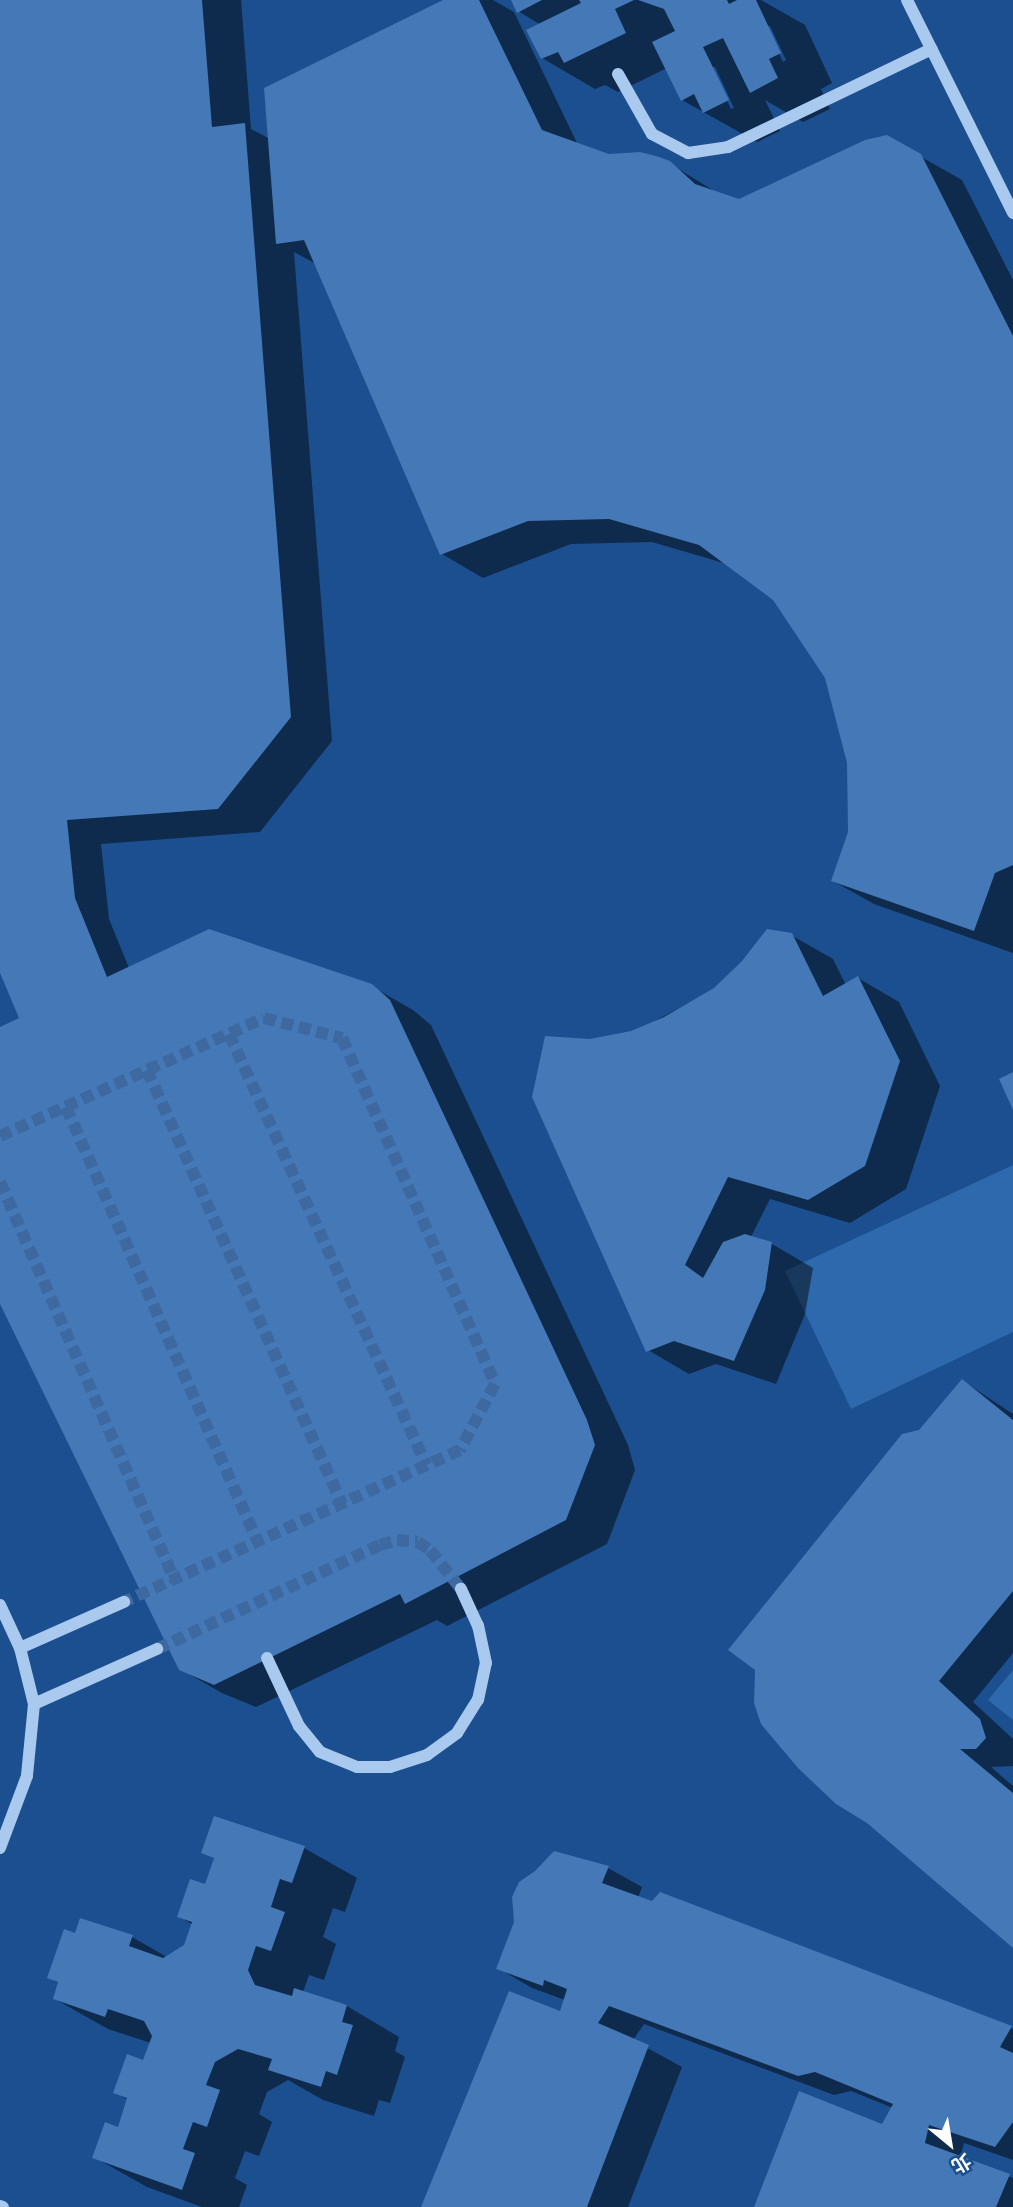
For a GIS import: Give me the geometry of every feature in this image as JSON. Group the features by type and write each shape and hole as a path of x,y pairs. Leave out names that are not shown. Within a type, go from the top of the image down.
{"street":[{"path":"908,0 1013,213"},
{"path":"618,74 652,134 688,153 729,147 932,49"},
{"path":"267,1658 299,1726 320,1752 357,1767 390,1767 426,1755 457,1733 478,1700 486,1663 478,1626 461,1589"},
{"path":"20,1648 124,1602"},
{"path":"0,1605 20,1648 34,1704 27,1776 0,1848"},
{"path":"34,1704 157,1649"}],"shaded area":[{"path":"1013,1165 1013,1332 851,1409 785,1271"},
{"path":"1013,1670 1013,1720 988,1700"}],"building":[{"path":"0,0 202,0 212,127 245,123 291,717 218,809 67,820 75,898 107,977 209,929 372,984 390,1000 587,1420 595,1445 566,1520 405,1604 400,1594 214,1685 179,1670 0,1304 0,1027 19,1018 0,973"},
{"path":"443,0 479,0 542,130 609,154 640,152 656,156 670,161 695,184 739,199 865,140 887,135 921,154 1013,336 1013,865 995,873 974,931 831,881 848,832 847,763 825,678 773,600 699,545 609,519 528,521 440,555 304,240 276,244 264,88"},
{"path":"511,0 542,0 517,13"},
{"path":"579,0 634,0 615,9 626,33 564,63 558,52 541,59 526,30 581,3"},
{"path":"638,0 727,0 729,4 737,0 756,0 781,53 769,59 778,78 750,93 723,38 703,47 729,100 703,113 694,94 681,101 652,42 675,31 664,9"},
{"path":"767,929 792,933 823,996 858,976 900,1061 865,1166 808,1200 728,1177 685,1265 703,1278 723,1242 745,1234 772,1242 765,1290 734,1361 674,1341 646,1352 532,1097 545,1036 590,1039 631,1031 664,1017 714,988 742,961"},
{"path":"1013,1072 1013,1110 999,1079"},
{"path":"962,1379 1013,1420 1013,1591 939,1681 980,1719 986,1738 976,1749 960,1749 1013,1793 1013,1948 867,1823 836,1804 798,1768 761,1724 754,1703 755,1670 728,1650 902,1434 919,1430"},
{"path":"214,1816 305,1846 292,1883 280,1879 271,1907 285,1912 271,1951 256,1946 248,1970 255,1985 292,1996 294,1988 347,2005 342,2022 353,2025 337,2075 326,2071 321,2087 268,2070 272,2059 238,2049 215,2062 206,2085 220,2090 207,2127 193,2122 183,2149 195,2153 182,2190 92,2158 105,2122 118,2127 127,2098 113,2093 127,2054 143,2060 152,2036 144,2021 108,2009 105,2017 53,1999 58,1982 47,1978 64,1929 75,1933 80,1918 133,1935 129,1946 163,1958 184,1945 192,1922 177,1917 190,1879 205,1884 214,1858 201,1853"},
{"path":"554,1851 609,1866 602,1883 652,1901 660,1892 1012,2026 1000,2047 1013,2053 1013,2122 995,2147 929,2125 925,2143 1010,2174 996,2207 754,2207 799,2091 882,2124 893,2104 815,2072 798,2076 609,2006 598,2023 649,2045 587,2207 421,2207 509,1991 560,2011 567,1989 544,1980 543,1986 496,1969 514,1922 512,1897 519,1882 535,1871"}],"tunnel":[{"path":"0,1136 264,1018 342,1038 495,1384 460,1450 124,1602"},
{"path":"229,1034 426,1465"},
{"path":"147,1070 342,1504"},
{"path":"66,1107 258,1542"},
{"path":"0,1182 175,1581"},
{"path":"157,1649 380,1545 397,1540 418,1542 430,1550 461,1589"}]}
